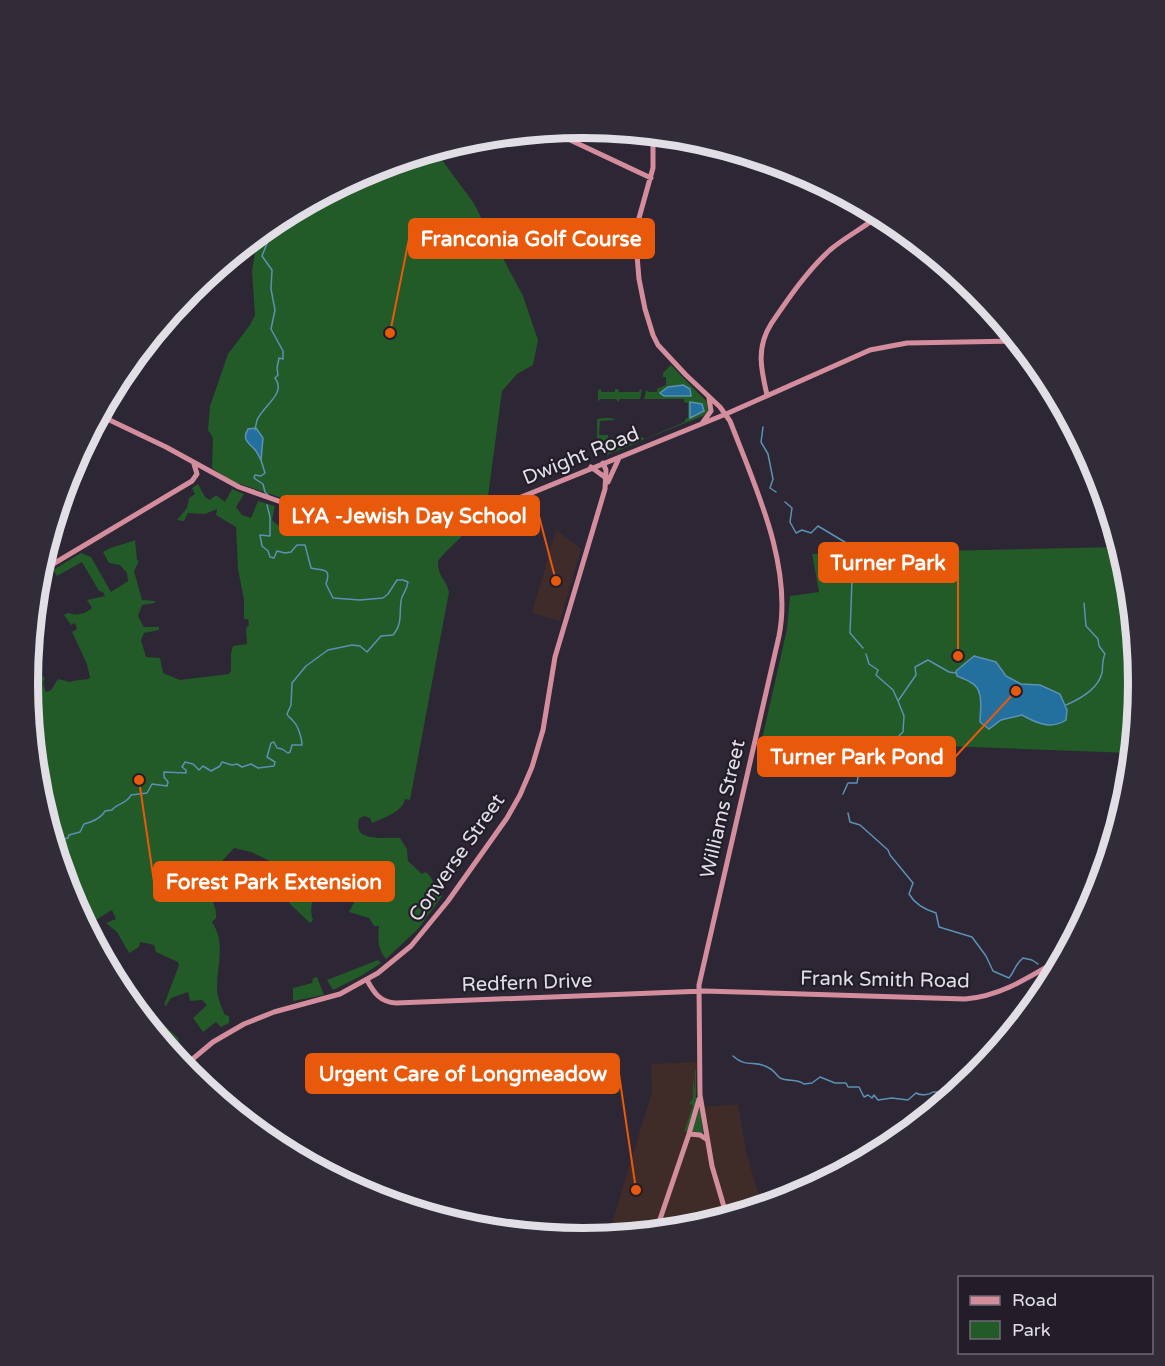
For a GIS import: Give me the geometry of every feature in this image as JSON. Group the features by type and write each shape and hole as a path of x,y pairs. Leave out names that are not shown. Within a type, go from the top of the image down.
{"main road":[{"path":"567,138 651,178"},
{"path":"653,143 651,178 639,218 636,243 643,301 655,340 686,375 726,414"},
{"path":"767,395 760,365 760,351 771,324 818,262 830,250 872,222"},
{"name":"Dwight Road","path":"106,419 251,492 304,510 321,512 352,505 490,508 726,414 879,347 913,342 1007,341"},
{"path":"702,423 711,411 709,396"},
{"name":"Williams Street","path":"725,1209 706,1139 700,1095 698,992 701,970 782,614 780,582 769,530 726,414"},
{"path":"591,467 606,481 620,456"},
{"path":"193,462 197,471 196,478"},
{"name":"Converse Street","path":"190,1061 213,1042 243,1024 274,1012 331,997 367,980 397,959 420,937 499,829 520,795 537,752 555,657 606,481 603,463"},
{"path":"51,565 210,471"},
{"name":"Frank Smith Road","path":"698,992 972,998 1008,988 1048,966"},
{"name":"Redfern Drive","path":"367,980 377,996 385,1001 396,1003 698,992"},
{"path":"663,1222 700,1095"},
{"path":"689,1134 700,1135 706,1139"}],"shaded area":[{"path":"556,530 581,549 560,621 532,613"},
{"path":"697,1062 696,1105 703,1107 738,1104 746,1152 760,1198 689,1218 611,1227 652,1092 651,1064"}],"green space":[{"path":"440,157 473,202 523,296 538,340 533,365 517,374 502,391 487,504 350,502 315,509 231,481 212,468 213,438 208,430 210,406 228,354 255,315 252,271 256,248 310,211 374,179"},
{"path":"671,365 707,402 708,411 703,416 640,441 639,438 644,439 685,422 688,418 688,403 684,402 684,399 645,399 644,401 646,389 648,392 657,392 657,389 666,385 666,377 663,377 663,373"},
{"path":"601,389 601,392 615,392 615,389 619,392 642,390 640,399 620,399 618,402 616,399 600,399 598,402 598,390"},
{"path":"597,419 616,420 600,421 599,435 608,435 608,438 636,436 639,442 603,455 597,438"},
{"path":"198,484 205,497 210,500 216,495 225,502 232,489 244,494 236,507 242,515 251,518 258,501 275,506 272,520 280,527 296,533 307,533 315,516 345,511 347,521 407,532 415,531 435,513 475,513 469,527 438,561 439,571 449,592 410,800 405,799 397,811 372,823 370,818 364,816 359,819 358,827 360,832 371,837 400,838 407,849 408,861 422,874 426,872 442,896 419,928 386,959 378,939 379,926 374,926 369,918 349,912 357,897 347,885 323,884 313,901 311,910 313,920 310,923 290,904 277,884 278,876 270,861 251,852 234,848 215,872 210,884 216,914 212,922 220,946 217,987 225,1015 229,1016 229,1023 221,1027 216,1022 203,1032 193,1018 207,1005 202,1000 190,1001 188,992 171,998 166,1006 164,1005 179,965 178,962 156,952 154,945 140,942 139,947 129,953 117,932 106,923 116,919 112,910 93,922 66,858 56,824 42,754 38,683 38,672 45,678 43,683 46,692 51,690 58,679 70,682 90,678 87,664 72,632 77,629 75,623 71,625 64,615 87,612 92,608 87,600 105,596 99,591 82,562 57,576 53,570 81,553 91,557 111,592 128,581 127,573 120,565 109,563 103,552 135,540 139,561 134,571 142,600 155,601 155,603 142,605 138,616 144,627 159,627 159,630 144,633 141,640 146,657 160,658 163,673 180,680 229,674 233,646 247,644 246,628 249,625 248,619 244,619 236,527 216,515 217,509 205,514 188,513 184,521 177,520 187,508 189,498 195,494 192,488"},
{"path":"1110,547 1123,612 1126,647 1128,683 1123,753 762,739 787,629 790,596 819,592 812,554"},
{"path":"378,960 381,963 333,990 327,980"},
{"path":"317,977 324,995 293,1001 293,988 312,983 313,978"},
{"path":"159,1020 178,1038 180,1045 178,1047 158,1024"},
{"path":"696,1069 696,1100 688,1130 684,1132 693,1105 689,1104 693,1098 693,1077 695,1091"},
{"path":"700,1109 703,1134 692,1132"}],"water":[{"path":"683,385 690,389 691,396 664,396 660,393 668,387"},
{"path":"690,402 702,404 704,411 690,418"},
{"path":"256,428 263,438 261,460 245,436 248,429"},
{"path":"974,656 996,662 1006,676 1021,684 1040,685 1060,694 1067,710 1066,720 1049,725 1038,723 1022,715 1001,720 989,729 980,722 981,700 978,689 975,685 957,676 956,671"}],"waterway":[{"path":"255,430 257,420 278,389 275,378 278,375 279,358 283,359 283,351 271,329 275,310 271,289 272,270 262,256 269,238"},
{"path":"763,427 761,442 768,454 773,479 770,488 776,492"},
{"path":"261,460 265,473 261,476 255,475 254,478 263,484 268,495"},
{"path":"785,502 792,508 790,522 796,533 802,530 811,533 818,526 848,544 849,571 852,580 850,633 863,648"},
{"path":"61,840 80,832 84,824 98,818 105,811 112,810 131,795 147,793 152,784 167,786 168,782 164,777 164,772 186,773 182,767 185,762 193,764 199,770 203,766 211,771 220,766 222,762 242,767 251,764 258,768 274,766 275,762 267,757 271,743 274,742 277,748 288,753 292,745 302,745 297,726 287,714 291,705 292,683 306,666 328,650 352,645 360,646 367,652 381,636 393,635 400,621 402,597 408,582 397,580 383,598 360,600 333,598 326,584 327,572 311,568 305,545 297,545 291,552 277,551 274,558 270,557 268,551 262,546 260,535 270,536 270,517 267,505"},
{"path":"1066,705 1093,689 1102,673 1105,654 1099,646 1098,639 1086,626 1084,603"},
{"path":"866,654 869,664 878,670 876,675 893,690 898,701"},
{"path":"843,794 848,783 857,783 858,777 885,756 903,732 904,716 898,701 916,675 915,667 928,660 949,672 956,673"},
{"path":"848,813 850,822 860,825 888,850 913,883 909,894 914,901 936,913 939,927 972,937 986,956 993,971 1009,978 1023,958 1038,964"},
{"path":"733,1056 743,1062 764,1065 783,1079 804,1084 812,1083 820,1077 835,1083 846,1083 848,1087 859,1087 864,1097 868,1095 872,1098 874,1095 878,1100 892,1098 908,1100 916,1093 925,1095 938,1092 941,1094"}],"place":[{"name":"Franconia Golf Course","path":"390,333"},
{"name":"LYA -Jewish Day School","path":"556,581"},
{"name":"Turner Park","path":"958,656"},
{"name":"Turner Park Pond","path":"1016,691"},
{"name":"Forest Park Extension","path":"139,780"},
{"name":"Urgent Care of Longmeadow","path":"636,1190"}]}
